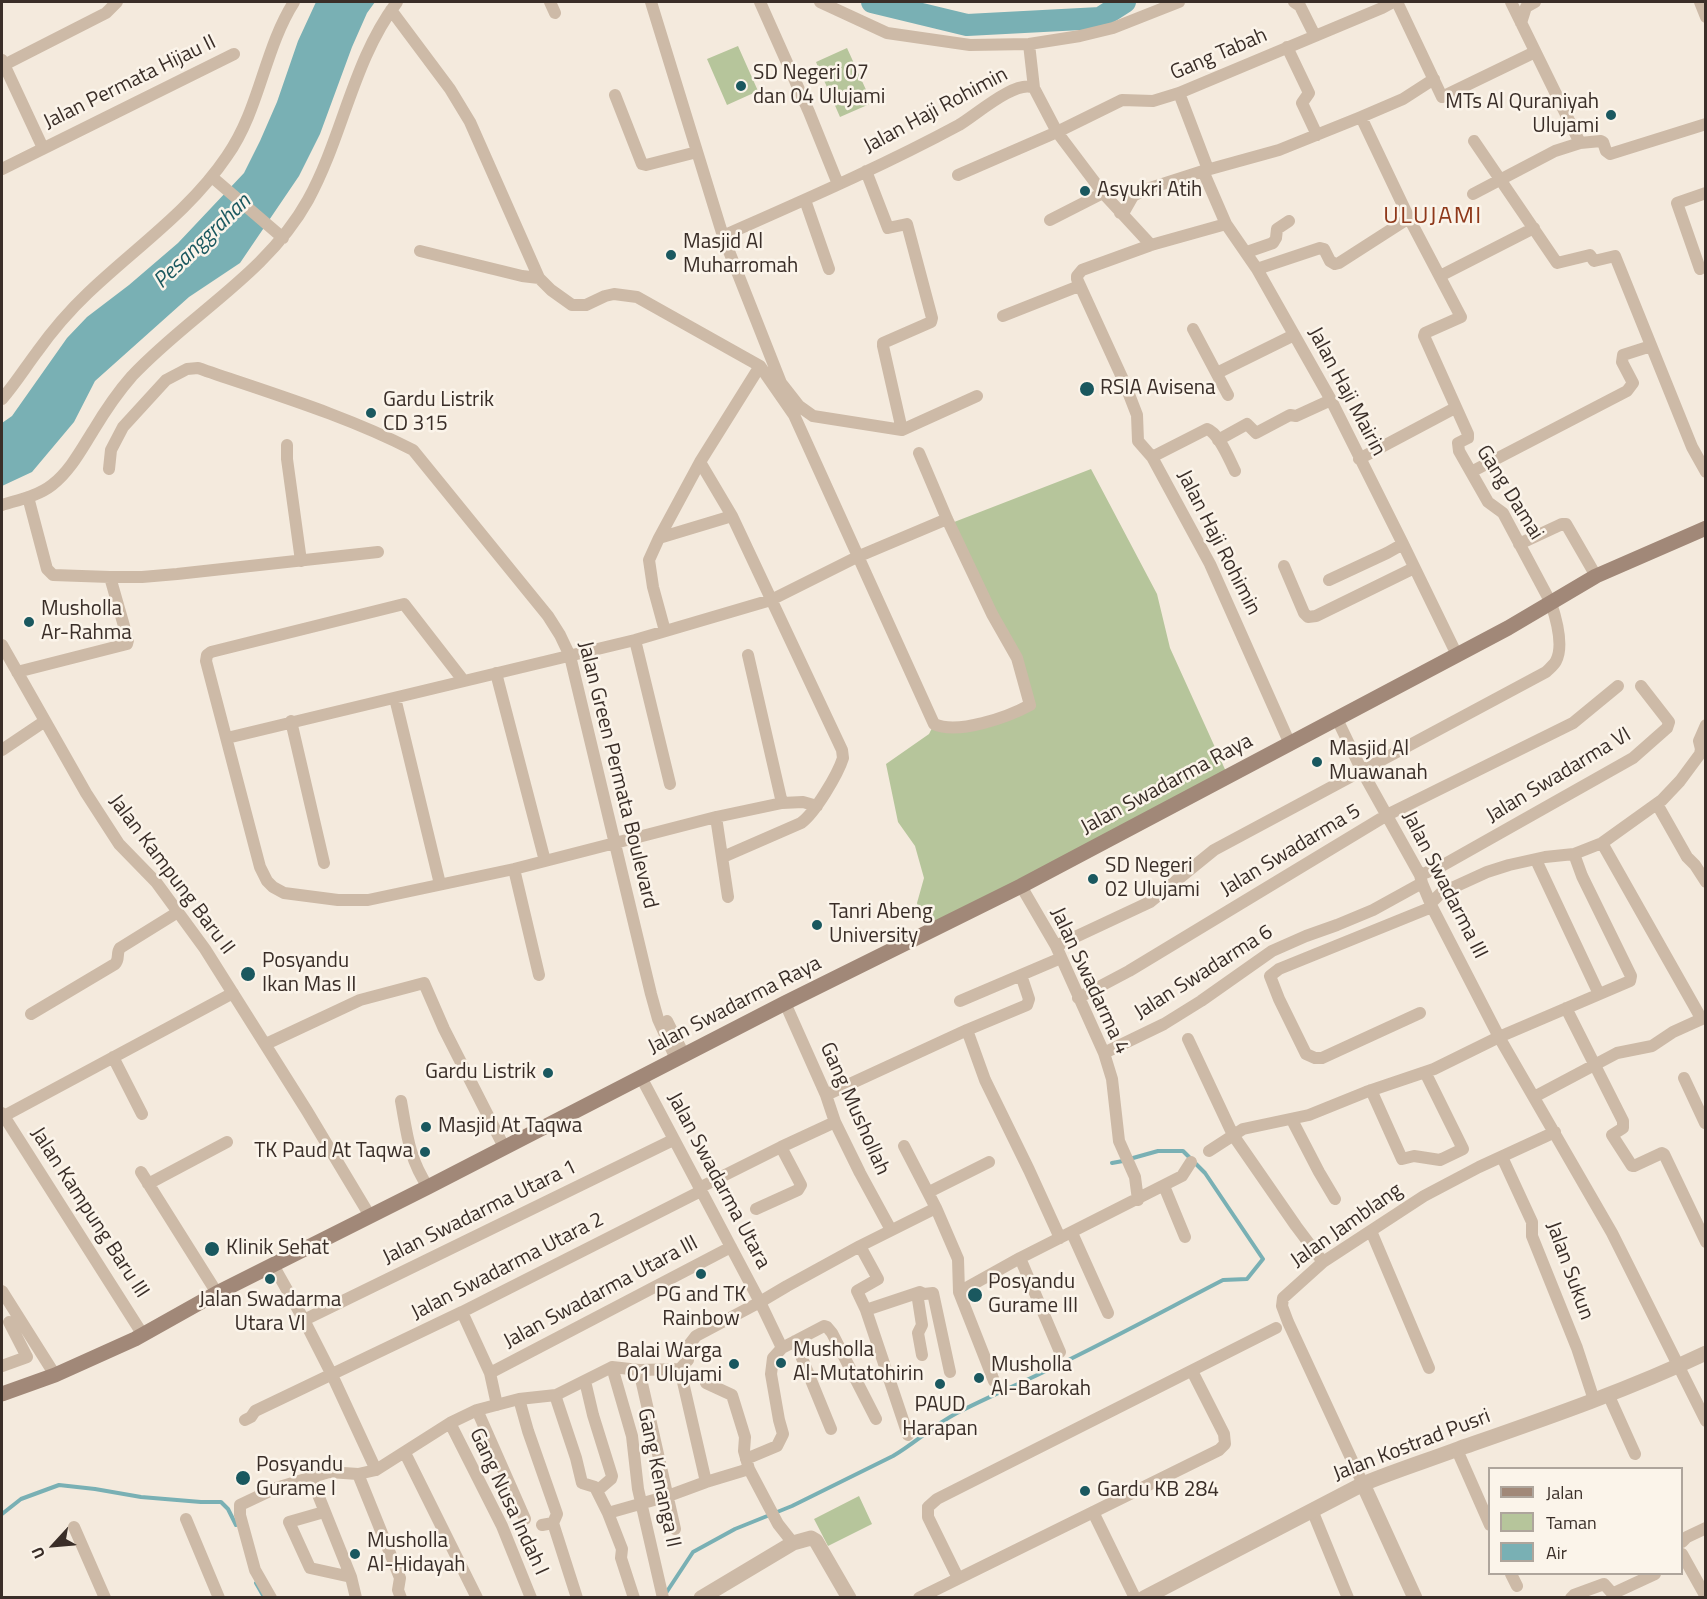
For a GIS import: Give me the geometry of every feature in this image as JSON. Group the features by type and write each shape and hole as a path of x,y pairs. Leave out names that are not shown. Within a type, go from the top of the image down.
{"main road":[{"name":"Jalan Swadarma Raya","path":"2,1394 55,1375 143,1335 217,1293 785,1003 1021,886 1457,655 1596,576 1706,528"}],"street":[{"path":"3,62 106,12 117,2"},
{"path":"2,399 55,328 87,293 214,179 237,142 279,28 294,2"},
{"path":"651,2 723,236 781,383 799,406 813,416 902,430 977,396"},
{"path":"760,2 838,184"},
{"path":"820,2 887,33 970,45 1029,44 1072,38 1113,28 1179,2"},
{"path":"1294,2 1300,6 1316,36"},
{"path":"1395,2 1442,98 1535,52"},
{"name":"Gang Tabah","path":"958,175 1057,132 1122,100 1153,101 1179,93 1395,2"},
{"path":"1511,2 1580,143"},
{"path":"1521,23 1526,7 1535,2"},
{"path":"1701,2 1706,17"},
{"path":"2,505 28,498 51,487 66,472 116,394 134,374 197,316 255,268 308,201 331,150 355,79 380,28 394,6 470,122 538,278 572,305 586,305 614,294 637,297 755,363 795,415 934,724 942,727 961,726 1011,715 1030,705 1017,658 992,614 919,453"},
{"path":"1029,44 1034,88"},
{"path":"1287,47 1309,93 1302,103 1317,135"},
{"name":"Jalan Permata Hijau II","path":"2,169 234,54"},
{"name":"Jalan Permata Hijau II","path":"3,62 43,148"},
{"path":"1120,213 1125,210 1130,198 1147,189 1205,167 1279,150 1403,99 1434,79"},
{"name":"Jalan Haji Rohimin","path":"723,236 805,200 960,124 1013,89 1030,86 1034,88 1057,132 1103,193 1151,245"},
{"name":"Jalan Haji Mairin","path":"1179,93 1226,224 1247,252 1330,400 1457,655"},
{"path":"615,95 642,164 646,165 697,152"},
{"path":"1359,459 1455,408 1424,336 1432,329 1461,316 1409,218 1361,117"},
{"path":"1473,194 1555,151 1580,143 1601,141 1610,154 1706,124"},
{"path":"1474,141 1557,263 1590,255 1594,261 1614,256 1692,447 1706,472"},
{"path":"866,171 888,228 907,224 932,318 931,321 884,343 883,346 902,430"},
{"path":"214,179 280,236"},
{"path":"1050,220 1103,193"},
{"path":"1700,269 1677,203 1706,193"},
{"path":"805,200 829,269"},
{"path":"1257,269 1320,248 1324,249 1330,261 1335,264 1339,263 1409,218"},
{"path":"1247,252 1273,243 1277,228 1289,221"},
{"path":"1003,316 1079,286 1077,276 1082,270 1151,245 1226,224"},
{"path":"1440,276 1534,228"},
{"path":"420,251 538,278"},
{"name":"Jalan Haji Rohimin","path":"1079,286 1137,415 1138,441 1152,458 1210,564 1290,744"},
{"path":"1193,329 1228,394"},
{"path":"1217,373 1294,335"},
{"path":"1472,472 1628,391 1633,383 1622,362 1623,355 1651,346"},
{"path":"665,631 653,587 649,560 755,363"},
{"name":"Jalan Green Permata Boulevard","path":"109,470 111,450 123,427 166,380 187,369 198,368 319,410 413,450 548,616 560,634 570,656 651,994 670,1026 680,1057"},
{"path":"1218,440 1247,424 1256,433 1290,415 1296,416 1330,400"},
{"name":"Gang Damai","path":"960,1001 1021,975 1150,902 1214,850 1546,672 1556,663 1559,652 1557,618 1503,513 1488,502 1459,451 1458,443 1468,438 1468,435 1455,408"},
{"path":"1152,458 1206,429 1211,430 1218,440 1235,471"},
{"path":"287,445 301,561"},
{"path":"700,462 732,516 842,750 842,762 808,818 723,857"},
{"path":"28,498 46,569 52,575 142,577 378,552"},
{"path":"659,538 732,516"},
{"path":"227,738 635,640 771,600 857,557 947,519"},
{"path":"1519,544 1566,524 1596,576"},
{"path":"1329,580 1403,544"},
{"path":"1284,566 1304,613 1308,617 1316,616 1414,568"},
{"path":"17,672 127,644 128,640 110,577"},
{"path":"463,680 404,604 211,652 207,655 206,661 260,867 273,887 284,893 338,900 368,900 514,869 716,817 782,803 803,802 817,806"},
{"path":"635,640 670,784"},
{"name":"Jalan Kampung Baru II","path":"2,645 86,793 119,844 156,882 205,949 266,1044 370,1216"},
{"path":"748,655 782,803"},
{"path":"496,673 545,861"},
{"name":"Jalan Swadarma 5","path":"1078,998 1129,971 1387,815 1573,723 1618,686"},
{"name":"Jalan Swadarma VI","path":"1427,893 1438,868 1633,758 1667,729 1669,722 1641,686"},
{"path":"395,698 440,884"},
{"name":"Jalan Swadarma III","path":"1337,719 1499,1037 1612,1233 1706,1421"},
{"path":"2,750 45,721"},
{"path":"291,721 324,863"},
{"path":"1420,1013 1322,1058 1315,1058 1306,1054 1270,976 1279,969 1427,893 1441,893 1487,872 1509,865 1545,857 1574,854 1602,843 1657,804 1680,782 1700,754 1699,741 1706,725"},
{"path":"1657,804 1688,857 1706,882"},
{"path":"716,817 728,897"},
{"path":"1533,1097 1617,1053 1652,1046 1673,1032 1703,1018 1602,843"},
{"path":"1209,1150 1250,1127 1309,1115 1371,1090 1425,1072 1499,1037 1628,982 1632,978 1582,876 1574,854"},
{"path":"1536,860 1599,994"},
{"path":"514,869 538,975"},
{"name":"Jalan Swadarma 4","path":"1021,886 1059,952 1104,1053 1112,1079 1119,1141 1135,1177 1138,1200"},
{"name":"Jalan Swadarma 6","path":"1104,1053 1164,1024 1272,951 1373,910 1427,893"},
{"path":"31,1014 116,964 120,948 178,912"},
{"path":"826,1095 1029,1004 1021,975"},
{"path":"266,1044 360,1000 424,983 444,1029 504,1147"},
{"path":"3,1114 233,993"},
{"name":"Gang Mushollah","path":"785,1003 826,1095 835,1122 891,1230"},
{"path":"1566,1008 1623,1121 1623,1128 1611,1135 1630,1165 1634,1166 1662,1153 1665,1155 1706,1242"},
{"path":"967,1030 985,1080 1029,1170 1108,1313"},
{"path":"1188,1038 1233,1135 1298,1230 1323,1262"},
{"path":"113,1057 142,1114"},
{"path":"1371,1090 1402,1159 1414,1156 1440,1160 1463,1149 1425,1072"},
{"name":"Jalan Swadarma Utara","path":"641,1077 782,1348"},
{"path":"1684,1078 1705,1123 1706,1136"},
{"path":"401,1101 412,1157 418,1173 428,1187"},
{"name":"Jalan Kampung Baru III","path":"3,1114 143,1335"},
{"path":"1292,1120 1335,1199"},
{"name":"Jalan Swadarma Utara 2","path":"245,1420 255,1411 462,1312 781,1147 835,1122"},
{"name":"Jalan Jamblang","path":"1363,1484 1282,1306 1283,1298 1323,1262 1424,1196 1555,1132"},
{"name":"Jalan Swadarma Utara 1","path":"304,1320 674,1140"},
{"path":"148,1184 227,1142"},
{"path":"904,1146 929,1192 958,1259 959,1292 994,1381"},
{"path":"756,1209 798,1190 801,1185 781,1147"},
{"name":"Jalan Sukun","path":"1502,1157 1532,1222 1532,1236 1577,1348 1601,1397 1635,1454"},
{"path":"929,1192 989,1162"},
{"path":"959,1292 1020,1258 1182,1176 1191,1162"},
{"path":"141,1172 217,1293"},
{"path":"1164,1186 1185,1237"},
{"path":"680,1370 688,1360 689,1344 696,1336 860,1246 936,1208"},
{"path":"1371,1231 1430,1368"},
{"path":"860,1246 878,1279 857,1290 866,1310 908,1435"},
{"name":"Jalan Swadarma Utara III","path":"490,1373 730,1247"},
{"path":"1020,1258 1060,1352"},
{"path":"273,1265 304,1320 376,1470"},
{"path":"2,1291 55,1375"},
{"path":"866,1310 920,1292 924,1294 932,1292 950,1372"},
{"path":"917,1293 922,1325 918,1334 922,1355"},
{"path":"462,1312 490,1373 497,1405"},
{"path":"2,1366 27,1357 9,1322"},
{"path":"608,1513 668,1496 706,1482 747,1464 777,1446 783,1434 771,1374 773,1358 782,1348 824,1326 832,1333 876,1419"},
{"path":"958,1578 928,1517 928,1507 937,1498 1276,1328"},
{"path":"795,1341 831,1429"},
{"name":"Jalan Kostrad Pusri","path":"1144,1598 1363,1484 1398,1469 1457,1450 1601,1397 1706,1353"},
{"path":"612,1367 639,1370 680,1370"},
{"name":"Gang Nusa Indah I","path":"270,1598 258,1577 240,1515 240,1505 276,1488 329,1472 358,1474 376,1470 450,1423 477,1410 519,1399 556,1395 612,1367"},
{"name":"Gang Kenanga II","path":"612,1367 632,1436 638,1489 663,1595"},
{"path":"639,1370 675,1529"},
{"path":"680,1370 706,1482"},
{"path":"919,1598 1219,1450 1226,1443 1224,1434 1192,1371"},
{"path":"585,1381 612,1476 597,1491"},
{"path":"706,1383 732,1395 745,1437 744,1451 747,1464 778,1524 793,1543"},
{"path":"556,1395 582,1483 595,1487 608,1513 622,1549 621,1558 634,1598"},
{"path":"519,1399 557,1514 548,1524 577,1598"},
{"path":"477,1410 525,1519"},
{"name":"Gang Nusa Indah I","path":"450,1423 502,1526 530,1595"},
{"path":"1457,1450 1488,1520"},
{"path":"405,1453 477,1598"},
{"path":"358,1474 400,1578 398,1590 401,1598"},
{"path":"311,1477 351,1577 356,1598"},
{"path":"1363,1484 1415,1598"},
{"path":"1312,1510 1348,1598"},
{"path":"324,1512 289,1522 310,1568 351,1577"},
{"path":"1093,1512 1136,1598"},
{"path":"186,1519 219,1598"},
{"path":"74,1527 105,1598"},
{"path":"1683,1541 1706,1528"},
{"path":"701,1598 793,1543 811,1538 816,1541 849,1598"},
{"path":"1683,1558 1706,1597"},
{"path":"1512,1575 1517,1586"},
{"path":"1571,1598 1574,1594 1604,1584 1614,1593 1653,1575"}],"green space":[{"path":"738,46 758,91 727,105 707,59"},
{"path":"847,48 872,103 840,117 816,62"},
{"path":"1091,469 1157,594 1170,648 1228,776 928,933 917,903 924,878 915,846 898,822 886,764 929,734 934,724 961,726 1031,704 1024,678 949,524"},
{"path":"859,1496 872,1524 828,1546 814,1519"}],"water":[{"path":"316,2 375,2 367,13 352,47 320,134 299,176 240,263 189,297 95,381 74,422 32,472 2,486 2,423 12,416 67,338 87,317 178,243 244,173 277,102 298,41"}],"waterway":[{"name":"Pesanggrahan","path":"872,2 967,25 1100,18 1125,2"},
{"path":"666,1593 693,1552 735,1529 792,1506 893,1456 957,1413 1077,1356 1223,1280 1247,1279 1263,1259 1205,1173 1183,1151 1158,1151 1133,1158"},
{"path":"1112,1163 1123,1161"},
{"path":"2,1514 21,1499 59,1485 141,1497 221,1502 228,1509 236,1525"},
{"path":"256,1583 264,1597"}],"place":[{"name":"SD Negeri 07 dan 04 Ulujami","path":"741,86"},
{"name":"MTs Al Quraniyah Ulujami","path":"1611,115"},
{"name":"Asyukri Atih","path":"1085,191"},
{"name":"Masjid Al Muharromah","path":"671,255"},
{"name":"RSIA Avisena","path":"1087,389"},
{"name":"Gardu Listrik CD 315","path":"371,413"},
{"name":"Musholla Ar-Rahma","path":"29,622"},
{"name":"Masjid Al Muawanah","path":"1317,762"},
{"name":"SD Negeri 02 Ulujami","path":"1093,879"},
{"name":"Tanri Abeng University","path":"817,925"},
{"name":"Posyandu Ikan Mas II","path":"248,974"},
{"name":"Gardu Listrik","path":"548,1073"},
{"name":"Masjid At Taqwa","path":"426,1127"},
{"name":"TK Paud At Taqwa","path":"425,1152"},
{"name":"Klinik Sehat","path":"212,1249"},
{"name":"PG and TK Rainbow","path":"701,1274"},
{"name":"Jalan Swadarma Utara VI","path":"270,1279"},
{"name":"Posyandu Gurame III","path":"975,1295"},
{"name":"Musholla Al-Mutatohirin","path":"781,1363"},
{"name":"Balai Warga 01 Ulujami","path":"734,1364"},
{"name":"Musholla Al-Barokah","path":"979,1378"},
{"name":"PAUD Harapan","path":"940,1384"},
{"name":"Posyandu Gurame I","path":"243,1478"},
{"name":"Gardu KB 284","path":"1085,1491"},
{"name":"Musholla Al-Hidayah","path":"355,1554"}],"district":[{"name":"ULUJAMI","path":"1433,217"}]}
